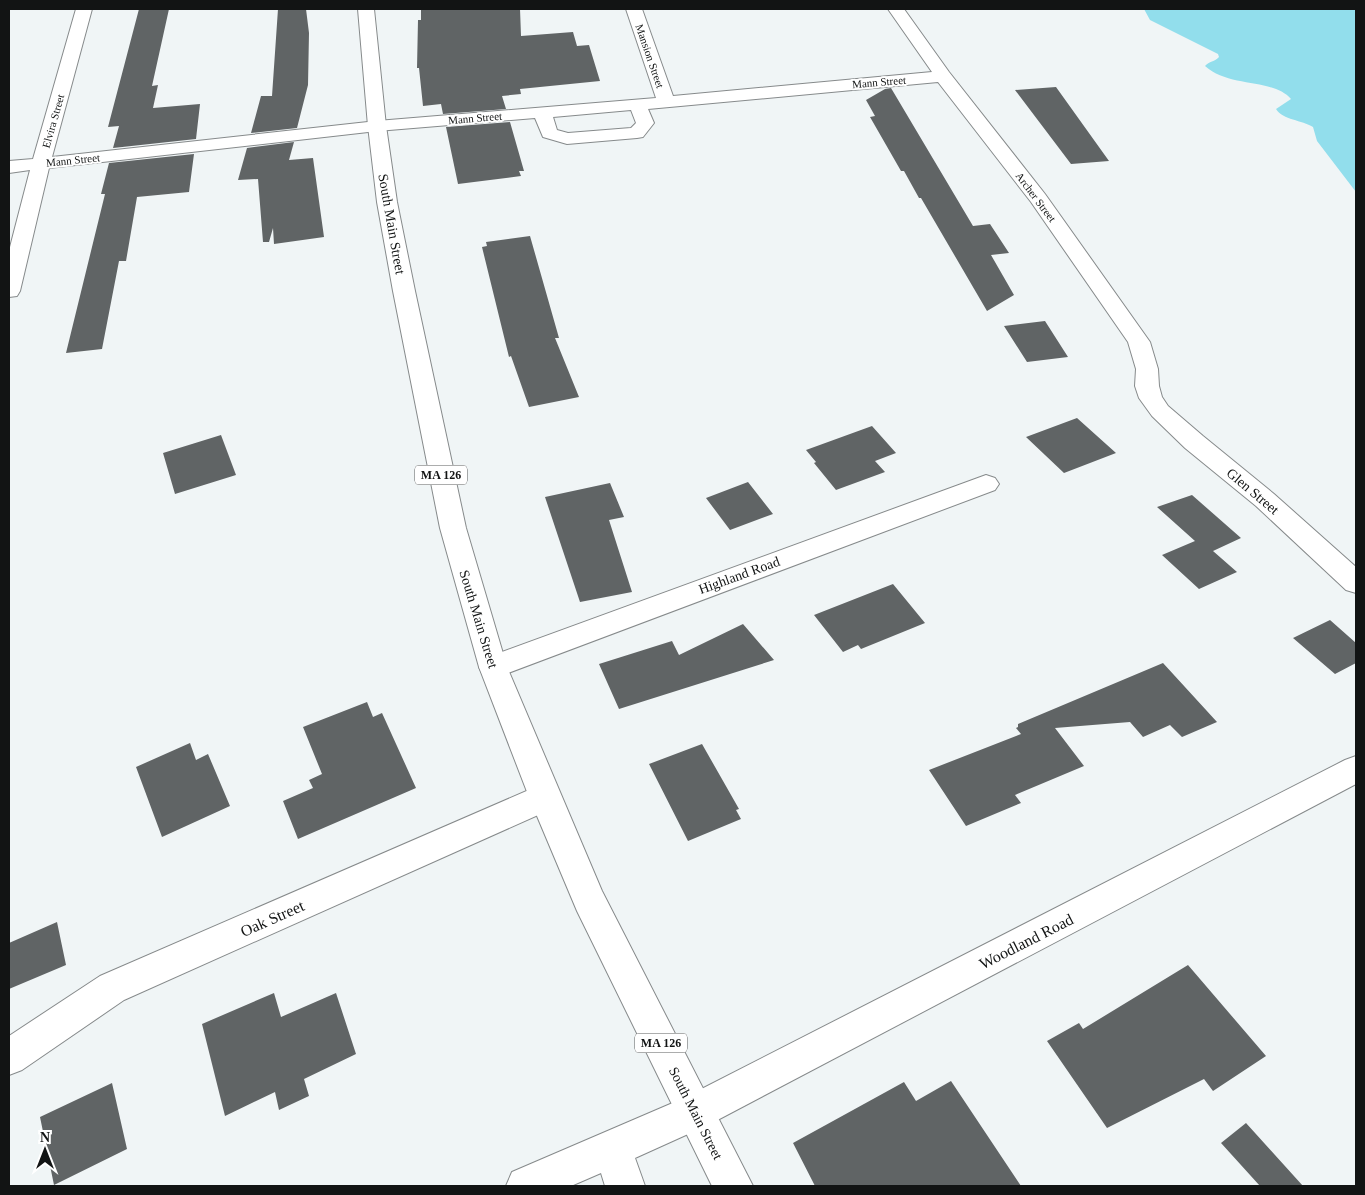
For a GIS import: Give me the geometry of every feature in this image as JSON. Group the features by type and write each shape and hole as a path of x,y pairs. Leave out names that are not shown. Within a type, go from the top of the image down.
{"street":[{"name":"Elvira Street","path":"9,291 41,164 84,9"},
{"name":"South Main Street","path":"366,9 377,126 387,202 424,398 453,528 493,667 545,797 590,900 733,1186"},
{"name":"Mansion Street","path":"634,9 666,102"},
{"name":"Archer Street","path":"896,9 943,76 1038,198 1139,342 1145,355 1147,386 1151,398"},
{"name":"Mann Street","path":"9,167 377,126 638,105 943,76"},
{"path":"542,112 549,133 566,139 637,133 645,124 638,105"},
{"name":"Glen Street","path":"1151,398 1173,424 1265,500 1356,584"},
{"name":"Highland Road","path":"493,667 986,484"},
{"name":"Woodland Road","path":"526,1186 695,1112 1356,770"},
{"name":"Oak Street","path":"9,1057 112,988 545,797"},
{"path":"612,1149 625,1186"}],"shaded area":[{"path":"1144,9 1356,9 1356,192 1317,141 1313,127 1288,118 1276,109 1291,99 1283,92 1262,85 1238,81 1215,73 1205,66 1217,59 1219,57 1218,54 1150,20"}],"building":[{"path":"139,9 169,9 152,86 158,85 153,108 200,104 196,139 113,148 119,126 108,127"},
{"path":"278,9 306,9 309,33 308,85 297,128 251,133 261,96 272,96"},
{"path":"421,9 520,9 521,36 573,32 577,46 589,45 600,81 520,89 521,94 502,96 506,109 443,114 441,104 423,106 419,68 417,68 418,20 421,20"},
{"path":"1056,87 1109,161 1071,164 1015,90"},
{"path":"891,88 973,226 990,224 1009,253 991,255 1014,295 987,311 921,198 919,198 904,171 901,171 870,117 875,116 866,100 885,89"},
{"path":"510,122 524,171 519,171 521,176 458,184 446,127"},
{"path":"294,142 289,160 313,158 324,237 274,244 273,228 269,242 263,242 258,179 238,180 247,148"},
{"path":"194,154 189,192 137,197 126,261 119,261 102,349 66,353 105,194 101,194 109,163"},
{"path":"530,236 559,338 555,338 579,397 529,407 511,356 509,357 482,247 487,246 486,242"},
{"path":"1045,321 1068,357 1027,362 1004,326"},
{"path":"1077,418 1116,453 1064,473 1026,437"},
{"path":"872,426 896,453 875,461 885,472 836,490 806,450"},
{"path":"221,435 236,475 175,494 163,453"},
{"path":"748,482 773,514 730,530 706,498"},
{"path":"610,483 624,517 609,520 632,592 580,602 545,497"},
{"path":"1192,495 1241,538 1213,551 1237,572 1199,589 1162,555 1195,541 1157,507"},
{"path":"893,584 925,623 861,649 858,645 843,652 814,615"},
{"path":"1330,620 1356,643 1356,663 1335,674 1293,638"},
{"path":"743,624 774,660 619,709 599,664 672,641 679,655"},
{"path":"1163,663 1217,722 1182,737 1170,725 1143,737 1130,722 1055,728 1084,766 1015,795 1021,803 966,826 929,770 1021,734 1016,728 1018,724"},
{"path":"367,702 373,717 382,713 416,788 298,839 283,801 313,788 309,780 322,774 303,727"},
{"path":"190,743 196,760 208,754 230,806 162,837 136,767"},
{"path":"702,744 739,809 736,810 741,819 688,841 649,764"},
{"path":"57,922 66,965 9,989 9,943"},
{"path":"1188,965 1266,1056 1213,1091 1204,1079 1107,1128 1047,1041 1079,1023 1083,1029"},
{"path":"274,993 281,1017 336,993 356,1054 304,1079 309,1096 279,1110 275,1092 225,1116 202,1024"},
{"path":"951,1081 1021,1186 815,1186 793,1143 904,1082 916,1101"},
{"path":"112,1083 127,1149 54,1185 40,1117"},
{"path":"1246,1123 1303,1186 1260,1186 1221,1143"}]}
